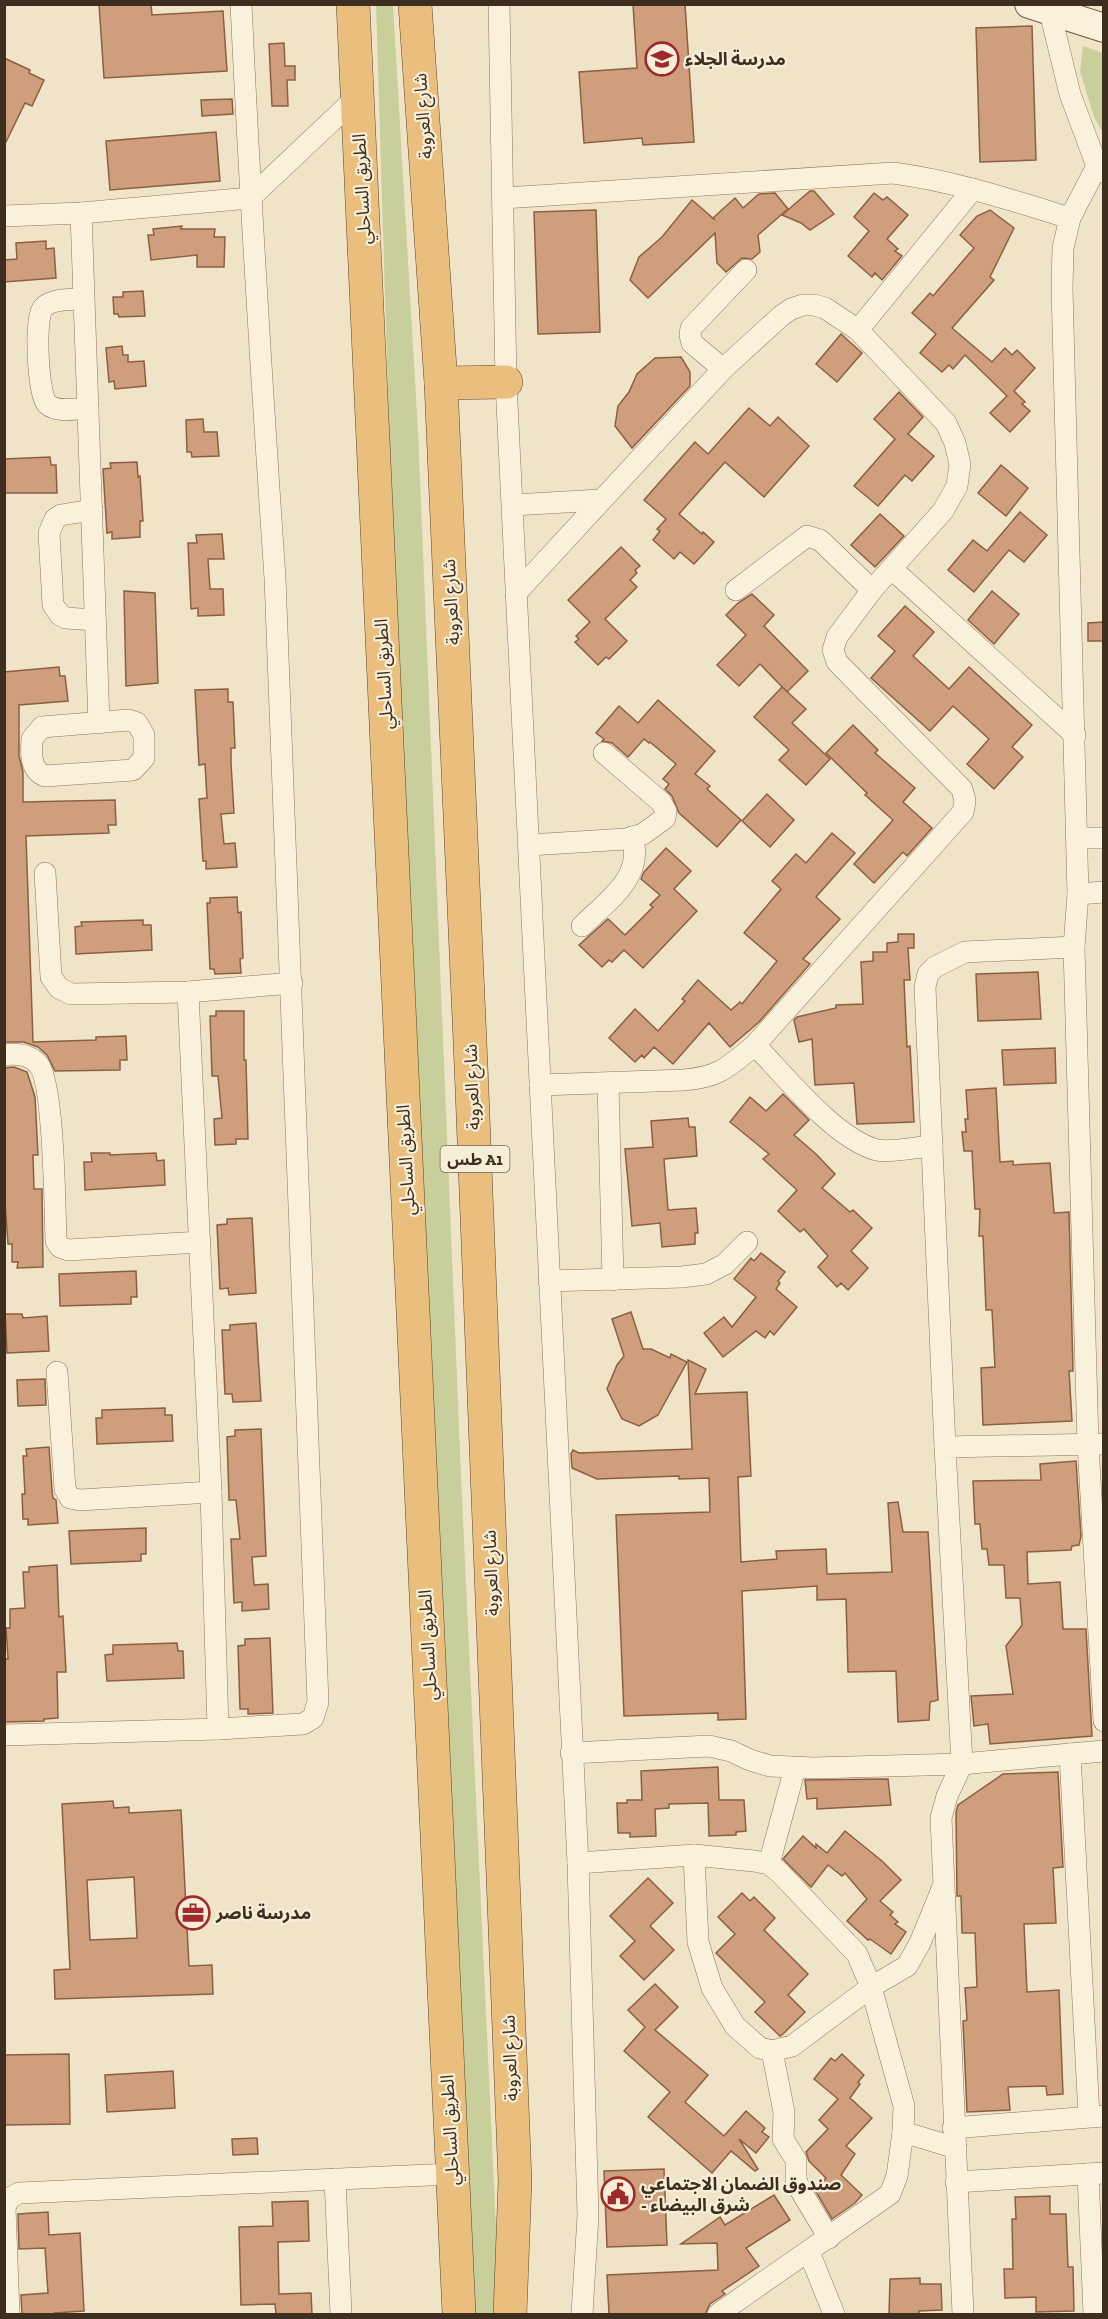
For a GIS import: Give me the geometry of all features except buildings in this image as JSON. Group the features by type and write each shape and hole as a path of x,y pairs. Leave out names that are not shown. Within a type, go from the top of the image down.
{"highway":[{"name":"الطريق الساحلي","path":"351,7 459,2314"},
{"name":"شارع العروبة","path":"416,7 441,383 471,1053 515,2181 510,2314"},
{"path":"441,383 506,382"}],"main road":[{"path":"1042,7 1104,28"}],"street":[{"path":"4,1735 218,1729 303,1724 313,1718 318,1702 275,578 250,198 241,4"},
{"path":"499,4 506,382 578,1863 588,2216 582,2314"},
{"path":"1042,7 1070,94 1100,169 1070,218 1063,248 1062,288 1077,838 1078,894 1074,947 1096,1444 1104,1721"},
{"path":"4,216 81,213 250,198 357,98"},
{"path":"503,198 892,174 930,178 1070,218"},
{"path":"858,330 973,189"},
{"path":"81,213 99,723"},
{"path":"723,369 692,343 691,328 746,270"},
{"path":"83,299 49,303 41,312 38,325 41,389 45,401 55,409 88,408"},
{"path":"516,593 723,369 781,316 803,305 814,305 825,309 858,330 946,423 955,443 960,465 957,486 943,512 872,590 837,637 833,650 837,662 962,789 965,801 963,812 755,1045 720,1073 704,1078 540,1085"},
{"path":"513,505 600,500"},
{"path":"92,510 61,515 55,519 48,533 51,598 56,610 60,615 72,620 96,620"},
{"path":"736,590 807,536 820,540 872,590"},
{"path":"892,570 1075,735"},
{"path":"128,720 141,726 145,753 138,767 127,772 45,776 36,771 32,744 34,734 38,730 47,726 99,723 128,720"},
{"path":"529,845 609,842 643,834 665,818 666,811 661,802 604,753"},
{"path":"582,926 629,878 636,857 632,837"},
{"path":"1077,838 1104,838"},
{"path":"45,873 51,977 59,988 71,994 188,992 292,983"},
{"path":"1078,894 1104,892"},
{"path":"963,2314 941,1818 947,1796 962,1764 945,1448 925,987 928,974 935,967 965,952 1074,947"},
{"path":"188,992 211,1492 218,1729"},
{"path":"755,1045 829,1121 856,1142 879,1151 932,1146"},
{"path":"4,1054 16,1053 28,1056 39,1064 45,1076 51,1130 56,1241 60,1247 68,1250 200,1242"},
{"path":"608,1083 613,1280"},
{"path":"549,1281 682,1277 706,1274 724,1264 747,1242"},
{"path":"57,1372 65,1489 70,1498 80,1500 211,1492"},
{"path":"945,1448 1096,1444"},
{"path":"572,1753 709,1746 731,1751 770,1767 795,1768 962,1764 1104,1751"},
{"path":"903,2132 955,2138 1096,2116 1070,1754"},
{"path":"769,1864 795,1768"},
{"path":"578,1863 694,1855 769,1864 857,1954 871,1987 904,2106 897,2176 890,2194 718,2314"},
{"path":"694,1855 698,1942 712,1988 735,2026 760,2048 772,2051 792,2046 871,1987 907,1966 944,1884"},
{"path":"772,2051 784,2112 783,2139 796,2160 796,2180 801,2191 829,2238"},
{"path":"9,2314 5,2207 10,2198 19,2193 452,2174"},
{"path":"956,2182 1096,2174 1094,2314"},
{"path":"335,2179 341,2314"},
{"path":"809,2252 834,2314"}],"green space":[{"path":"376,5 393,5 418,431 461,1476 500,2314 471,2314 391,490"},
{"path":"1083,46 1103,53 1103,133 1094,117 1080,71"}],"place":[{"name":"مدرسة الجلاء","path":"662,59"},
{"name":"مدرسة ناصر","path":"193,1913"},
{"name":"صندوق الضمان الاجتماعي - شرق البيضاء","path":"618,2194"}]}
